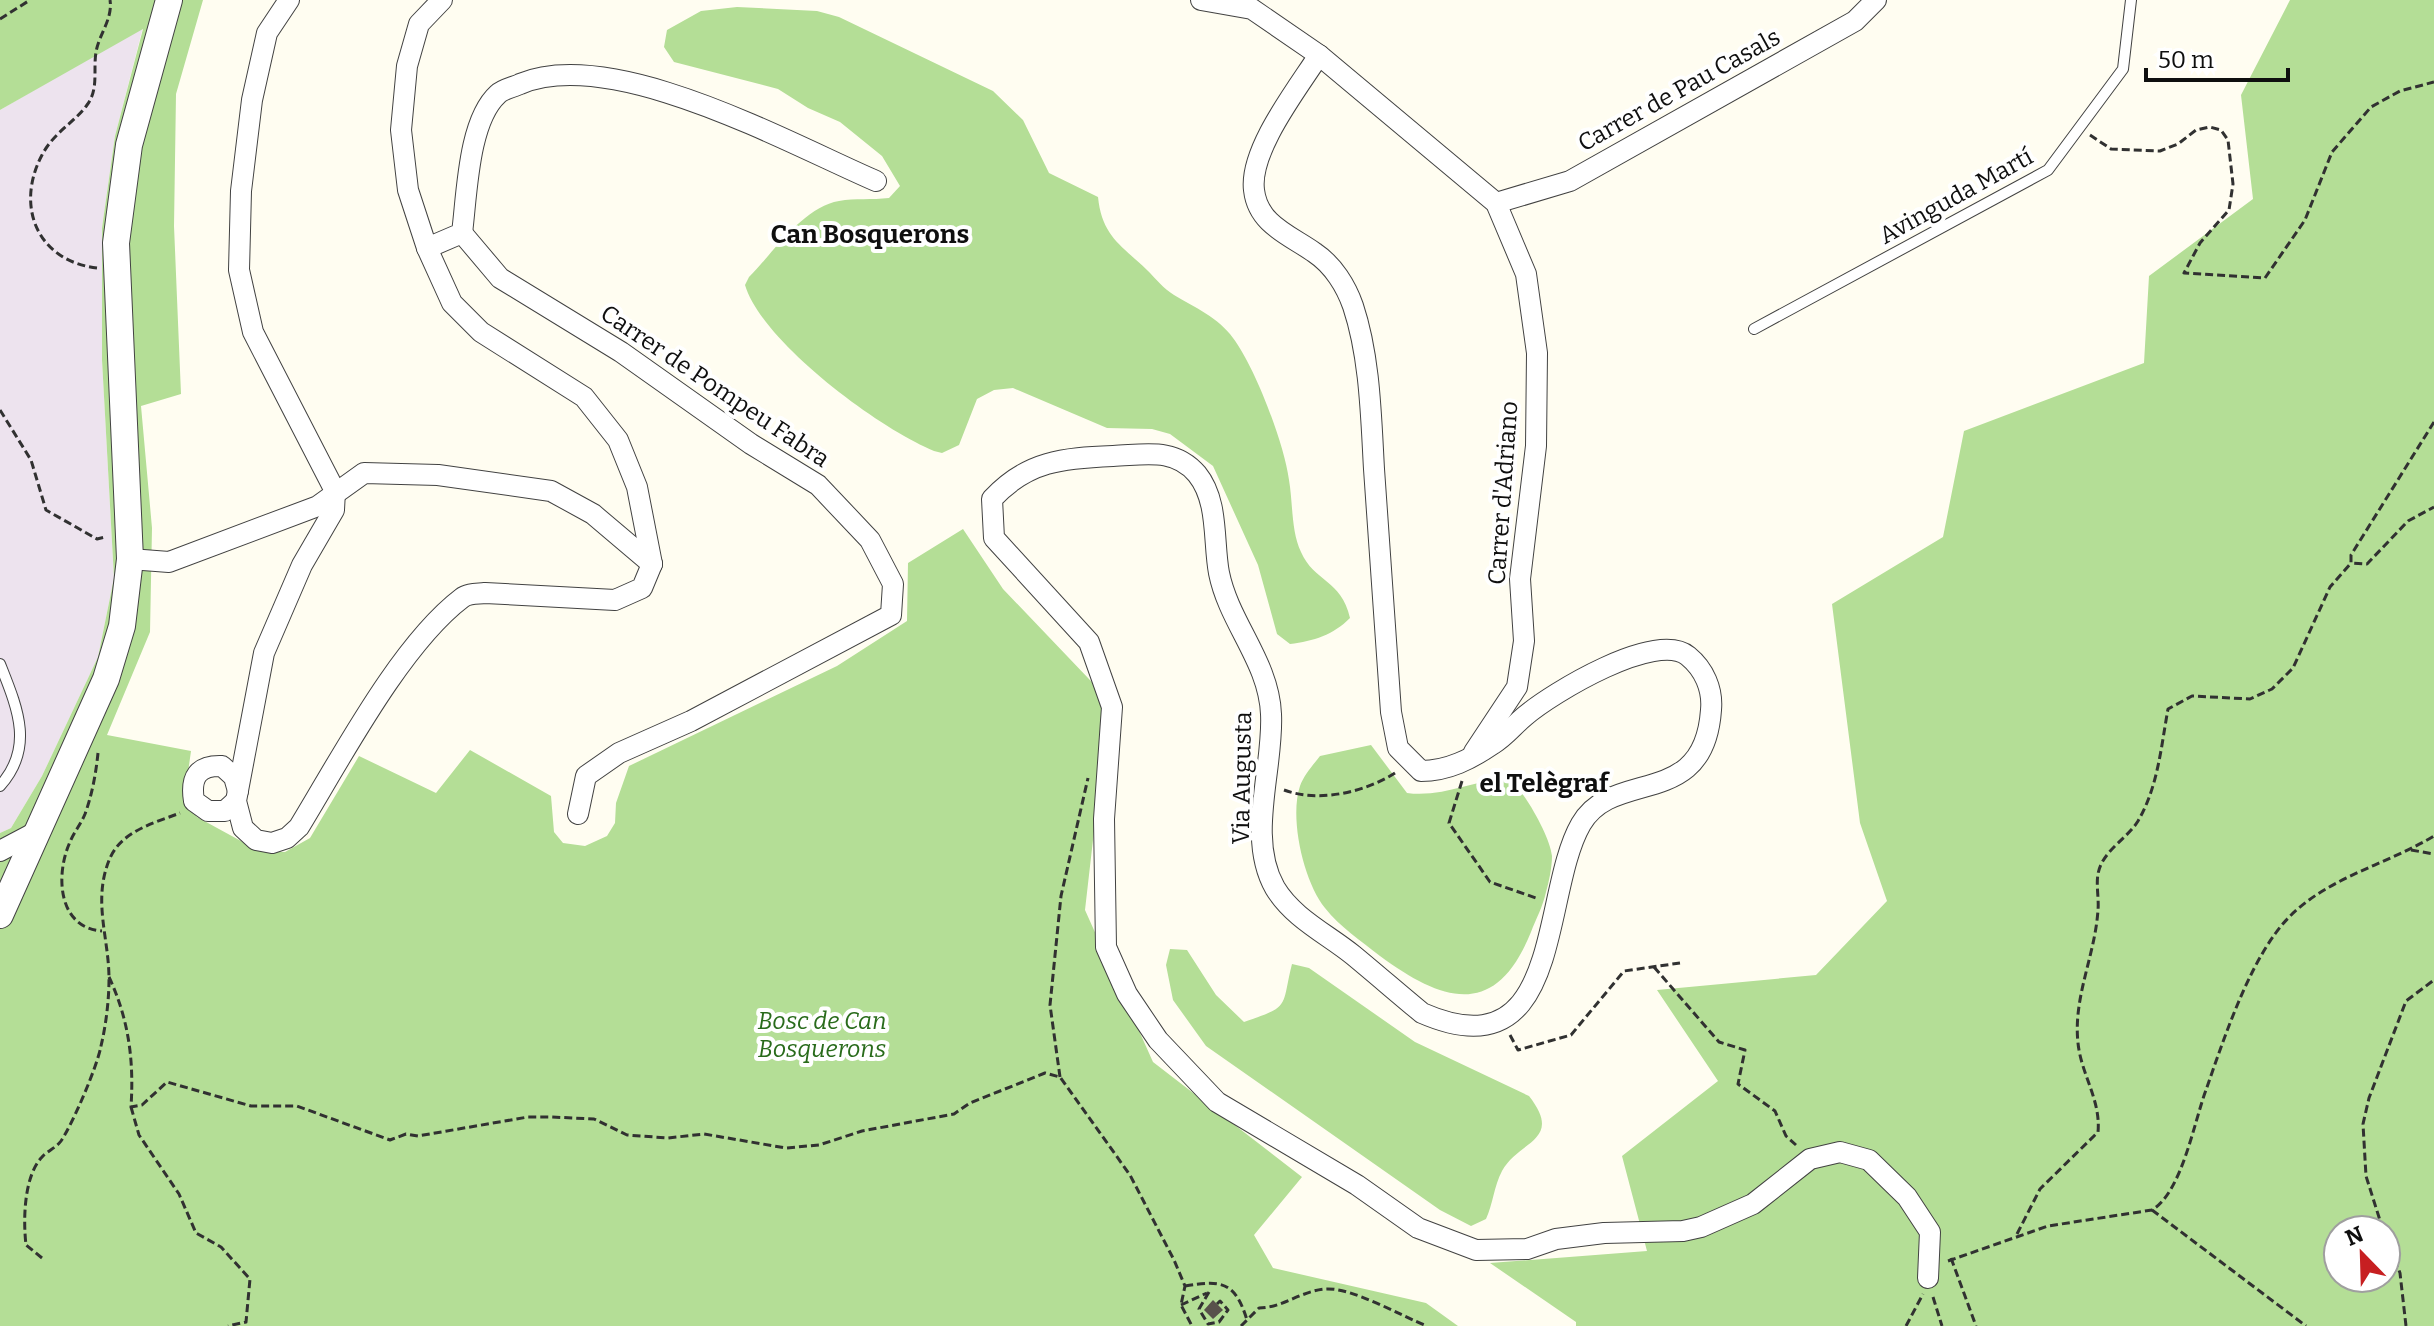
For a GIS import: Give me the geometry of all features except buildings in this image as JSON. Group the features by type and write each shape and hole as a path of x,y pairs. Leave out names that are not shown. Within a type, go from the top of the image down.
{"street":[{"path":"0,915 34,833 106,679 122,626 130,559 116,243 129,145 169,0"},
{"path":"289,0 267,33 252,100 241,191 239,270 253,332 335,491 334,510 302,565 264,653 237,796 225,811 208,811 194,800 191,786 196,772 208,765 222,766 234,777 237,796 243,828 256,840 272,843 287,838 299,827 383,692 418,643 464,595 485,593 615,600 642,588 652,564 637,487 618,440 584,397 481,332 452,303 427,248 408,190 401,130 407,66 419,24 442,0"},
{"name":"Carrer d'Adriano","path":"1201,0 1252,9 1319,55 1496,203 1526,274 1537,353 1536,446 1520,579 1524,641 1517,687 1469,758"},
{"name":"Carrer de Pau Casals","path":"1496,203 1570,181 1855,21 1876,0"},
{"path":"1319,55 1265,145 1253,172 1254,193 1263,214 1285,236 1315,253 1335,271 1353,306 1369,392 1391,712 1398,748 1421,771 1440,771 1496,742 1541,704 1622,661 1655,649 1686,654 1706,676 1712,704 1710,731 1696,758 1672,779 1621,794 1592,810 1574,840 1546,960 1530,992 1501,1017"},
{"path":"427,248 462,233 477,128 498,94 534,78 570,74 617,78 706,107 876,181"},
{"name":"Carrer de Pompeu Fabra","path":"462,233 500,278 621,352 751,444 818,485 870,540 893,584 891,615 691,721 619,753 586,776 578,814"},
{"name":"Via Augusta","path":"1501,1017 1467,1026 1422,1013 1288,905 1268,871 1262,821 1272,718 1270,697 1256,655 1220,576 1213,515 1198,476 1184,463 1163,453 1041,465 1012,478 992,499 994,538 1089,642 1112,707 1104,819 1106,947 1142,1018 1176,1061 1217,1102 1357,1185 1418,1228 1457,1246 1494,1251 1527,1249 1556,1239 1604,1233 1683,1231 1745,1209 1810,1159"},
{"path":"130,559 169,562 318,506 364,473 438,475 551,491 593,514 652,564"},
{"path":"0,851 34,833"},
{"path":"1810,1159 1840,1152 1869,1160 1890,1176 1930,1232 1928,1278"}],"lane":[{"name":"Avinguda Martí","path":"1754,329 2048,170 2123,69 2131,0"},
{"path":"0,664 22,730 21,751 0,786"}],"path":[{"path":"0,19 30,0"},
{"path":"97,256 96,271 56,256 40,238 32,206 32,180 42,154 62,126 87,105 95,86 96,51 112,10 110,0"},
{"path":"2080,129 2111,149 2160,151 2178,144 2196,130 2210,127 2221,130 2228,140 2233,184 2229,210 2200,243 2184,273 2265,278 2305,220 2332,152 2361,118 2371,107 2400,91 2434,82"},
{"path":"0,410 31,460 46,510 97,539 104,539 109,531"},
{"path":"2017,1234 2040,1189 2098,1132 2100,1116 2082,1063 2077,1028 2080,993 2098,912 2098,872 2112,848 2136,824 2149,799 2168,709 2192,696 2250,699 2272,689 2293,668 2330,587 2351,563 2351,555 2434,422"},
{"path":"2351,563 2367,564 2408,521 2434,507"},
{"path":"87,719 99,728 98,754 84,816 69,844 61,898 72,917 87,930 102,931"},
{"path":"1108,754 1085,781 1061,896 1050,1005 1060,1077 1130,1175 1185,1286 1181,1305 1192,1326"},
{"path":"1469,758 1449,823 1490,882 1557,905"},
{"path":"1264,783 1294,794 1338,793 1367,788 1412,762"},
{"path":"42,1258 26,1245 23,1226 32,1170 43,1155 60,1143 91,1077 101,1046 109,977 99,910 104,880 118,843 181,812 194,800"},
{"path":"1906,1326 1921,1300 1928,1278 1951,1258 2017,1234 2152,1210 2161,1204 2169,1192 2257,963 2276,932 2297,910 2330,886 2411,850 2434,836"},
{"path":"2411,850 2434,854"},
{"path":"1501,1017 1518,1050 1571,1035 1624,971 1680,963"},
{"path":"1654,967 1719,1042 1745,1050 1738,1084 1775,1111 1786,1136 1810,1159"},
{"path":"109,977 121,1003 130,1041 134,1069 131,1107 139,1135 179,1194 196,1233 221,1247 250,1279 246,1322 228,1326"},
{"path":"2378,1214 2366,1176 2363,1124 2369,1098 2406,1001 2434,980"},
{"path":"131,1107 142,1105 167,1082 251,1106 297,1106 390,1140 406,1134 418,1136 528,1117 552,1117 594,1119 627,1135 668,1138 704,1134 786,1148 819,1145 862,1131 954,1114 1024,1079 1045,1073 1060,1077"},
{"path":"2152,1210 2306,1326"},
{"path":"1951,1258 1976,1326"},
{"path":"1928,1278 1942,1326"},
{"path":"1185,1286 1217,1281 1232,1289 1242,1304 1247,1320"},
{"path":"1241,1326 1259,1308 1274,1308 1295,1295 1328,1288 1427,1326"},
{"path":"2402,1291 2406,1326"},
{"path":"1181,1305 1209,1292 1199,1309 1208,1324 1219,1322 1228,1310 1220,1301 1217,1304"}],"shaded area":[{"path":"143,27 115,136 102,228 102,360 114,578 98,657 42,776 11,828 0,833 0,110"}],"green space":[{"name":"Bosc de Can Bosquerons","path":"0,0 203,0 176,94 174,226 181,394 141,406 152,528 150,632 107,735 191,751 185,794 197,817 259,851 285,852 310,838 359,756 436,793 470,750 551,796 554,832 563,843 585,846 607,836 615,823 616,803 629,766 837,666 907,621 908,563 963,529 1003,589 1109,700 1085,910 1153,1062 1302,1177 1254,1235 1273,1268 1426,1303 1458,1326 0,1326 0,833 11,828 42,776 98,657 114,578 102,360 102,228 115,136 143,29 0,110"},
{"path":"2290,0 2434,0 2434,1326 1576,1326 1576,1322 1490,1263 1647,1251 1622,1156 1718,1081 1657,990 1816,975 1887,901 1860,823 1832,604 1943,537 1964,431 2144,363 2149,276 2253,199 2241,95"},
{"path":"737,7 817,11 839,17 993,91 1023,120 1049,173 1098,197 1104,221 1114,239 1170,292 1221,325 1242,351 1259,386 1281,446 1289,480 1295,535 1301,552 1306,562 1334,588 1346,605 1350,618 1344,624 1323,636 1290,644 1277,634 1258,565 1213,466 1170,434 1152,429 1107,428 1013,388 994,390 977,399 959,445 942,453 910,440 883,423 798,357 756,308 745,285 749,277 813,212 839,201 889,198 900,186 882,156 840,122 808,108 778,89 674,62 664,47 667,30 701,11"},
{"path":"1371,745 1407,793 1432,793 1509,778 1522,793 1541,826 1552,856 1543,902 1517,960 1502,979 1485,990 1466,994 1447,992 1403,972 1351,934 1317,897 1300,850 1296,815 1300,786 1320,756"},
{"path":"1170,949 1187,950 1216,995 1244,1022 1270,1012 1282,1003 1292,964 1309,968 1415,1042 1529,1096 1539,1111 1542,1122 1540,1131 1502,1171 1486,1219 1471,1226 1440,1210 1206,1046 1173,1000 1166,965"}],"district":[{"name":"Can Bosquerons","path":"870,234"},
{"name":"el Telègraf","path":"1544,783"}]}
